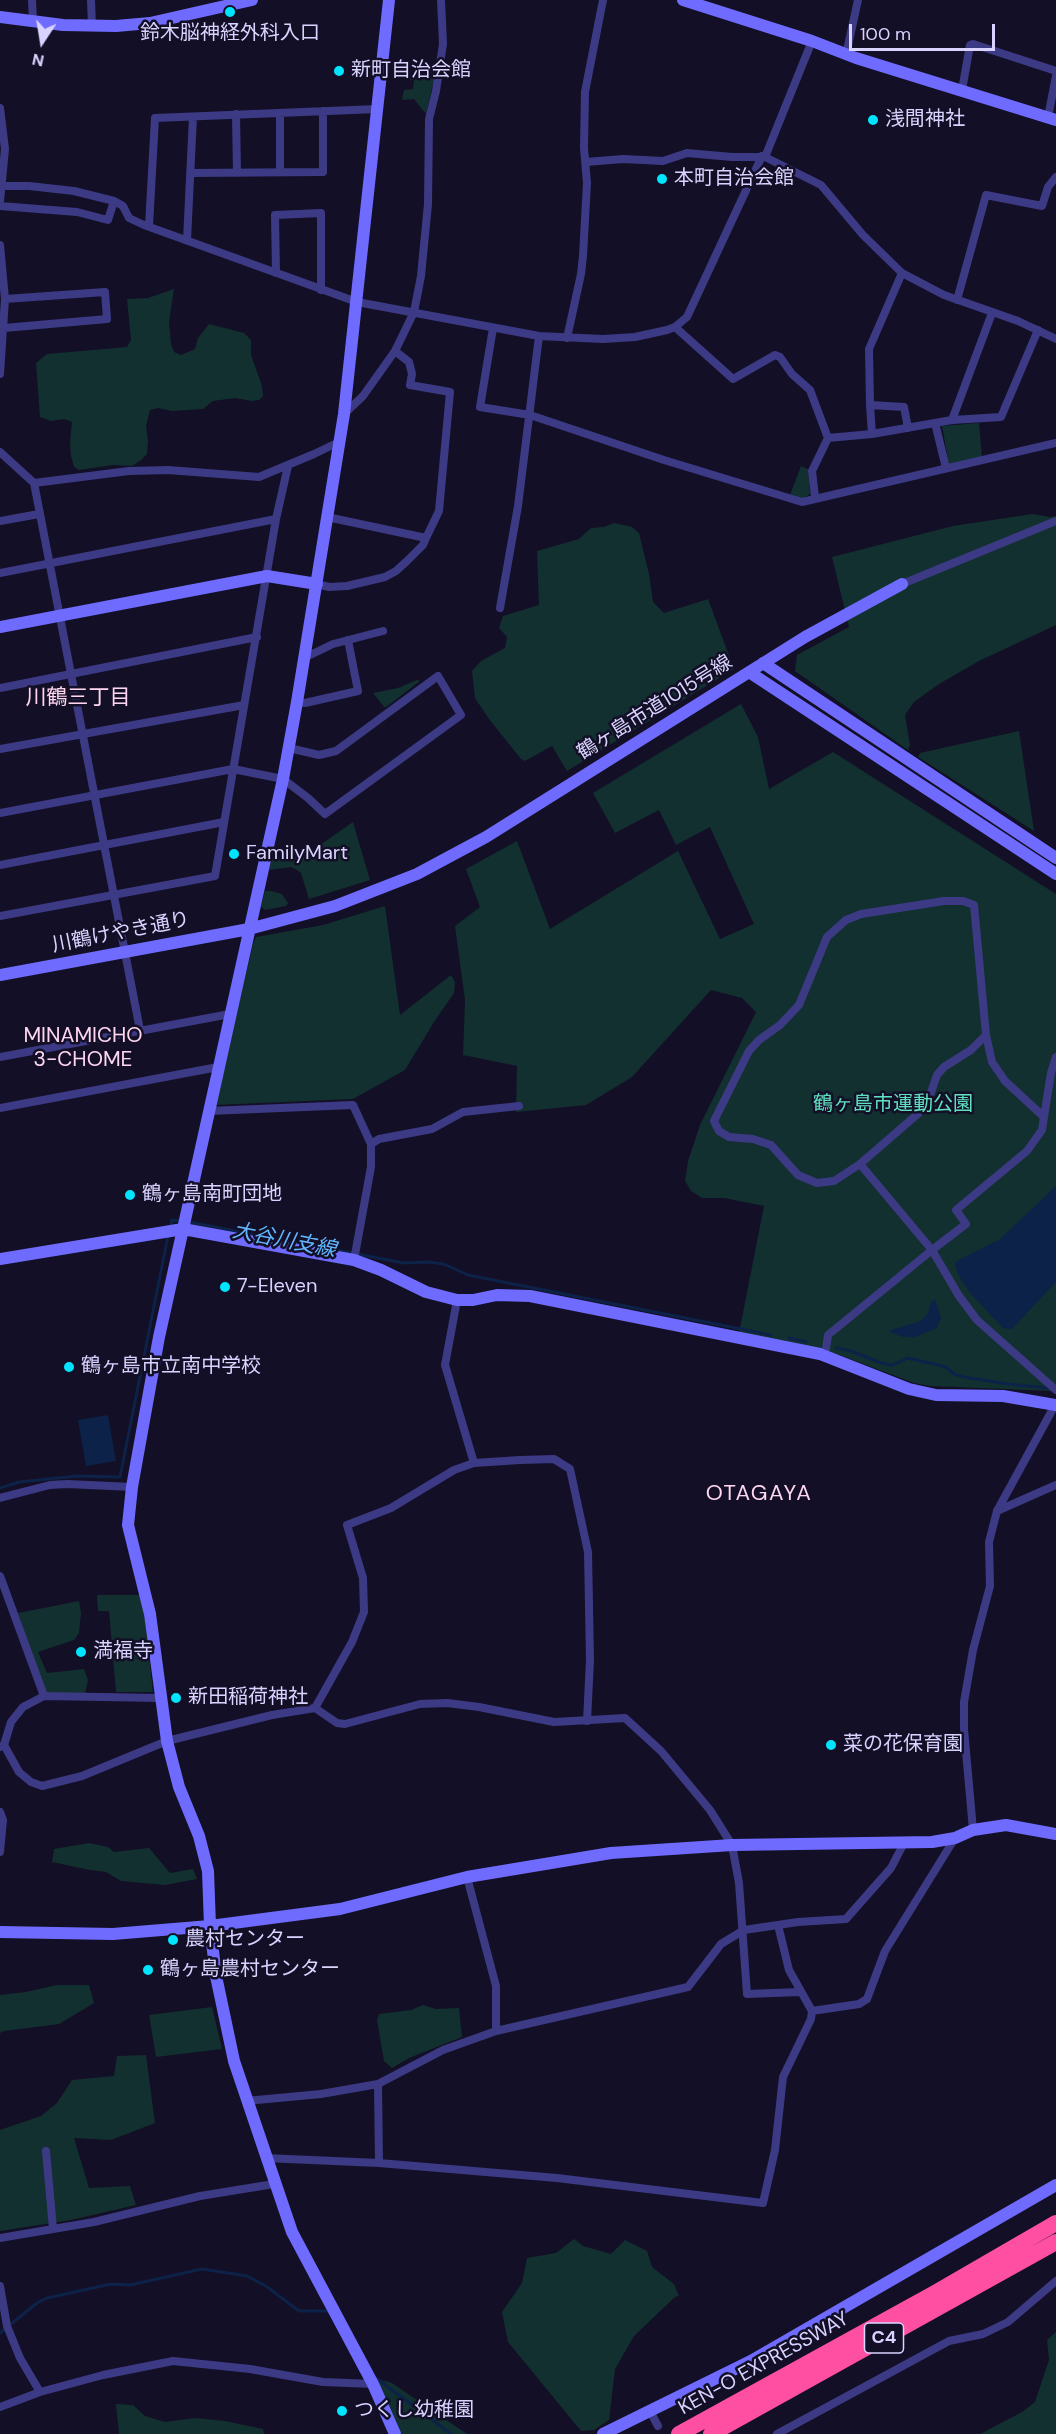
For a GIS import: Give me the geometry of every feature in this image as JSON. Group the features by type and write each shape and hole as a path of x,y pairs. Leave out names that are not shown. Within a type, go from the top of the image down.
{"highway":[{"name":"KEN-O EXPRESSWAY","path":"736,2412 1056,2223"},
{"name":"KEN-O EXPRESSWAY","path":"679,2434 736,2412 1056,2242"},
{"path":"665,2430 736,2412"},
{"path":"713,2434 736,2412"}],"street":[{"path":"32,0 33,21"},
{"path":"91,0 92,27"},
{"path":"0,17 92,27 150,23 252,0"},
{"path":"388,0 344,414 290,748 208,1111 174,1230 159,1337 132,1487 128,1525 150,1614 167,1741 179,1786 199,1836 208,1871 210,1926 219,1995 234,2061 292,2232 373,2384 395,2434"},
{"path":"344,414 363,396 395,351 414,312 421,276 429,204 429,119 436,91 442,44 441,0"},
{"path":"567,338 582,274 587,183 585,92 588,67 601,18 603,0"},
{"path":"683,0 812,41 846,55 1052,119 1056,76"},
{"path":"846,55 858,0"},
{"path":"3,186 29,186 74,191 114,201 123,206 129,218 357,302 539,336 635,337 675,327 687,317 763,156 812,41"},
{"path":"962,90 970,45 973,44 1056,71"},
{"path":"0,108 5,149 0,204 77,212 108,220 114,201"},
{"path":"149,226 154,118 377,109"},
{"path":"191,173 323,172 323,111"},
{"path":"280,113 280,172"},
{"path":"236,114 237,173"},
{"path":"187,240 193,117"},
{"path":"586,162 623,159 663,161 687,153 732,157 763,156 821,185 863,235 902,273 928,288 1056,339"},
{"path":"957,300 986,195 1042,206 1048,187 1056,177"},
{"path":"276,273 275,215 321,213 321,290"},
{"path":"0,245 5,299 0,374"},
{"path":"872,434 869,349 902,273"},
{"path":"4,328 107,319 105,292 5,299"},
{"path":"952,420 992,313"},
{"path":"675,327 733,379 775,355 780,357 792,374 810,390 828,438 812,471 815,497"},
{"path":"493,328 480,408 530,415 664,460 802,502 815,497 1056,443"},
{"path":"828,438 872,434 952,420 1000,417 1038,330"},
{"path":"500,608 518,506 539,336"},
{"path":"0,627 267,576 329,587 347,586 385,577 396,571 423,545 439,511 450,392 410,386 412,374 410,362 395,351"},
{"path":"870,405 903,407 908,428"},
{"path":"935,423 946,468"},
{"path":"34,483 129,471 168,470 259,477 339,442"},
{"path":"0,452 34,483 124,953 141,1030"},
{"path":"0,916 215,876 276,519 288,466"},
{"path":"0,521 39,514"},
{"path":"327,517 426,538"},
{"path":"0,573 276,519"},
{"path":"749,672 841,616 902,584 1056,521"},
{"path":"304,658 348,640 383,631"},
{"path":"0,688 257,637"},
{"path":"297,702 306,703 358,691 348,640"},
{"name":"鶴ヶ島市道1015号線","path":"763,663 1056,858"},
{"name":"鶴ヶ島市道1015号線","path":"249,929 335,906 370,894 446,860 749,672 1056,874"},
{"path":"0,813 233,769 283,779 325,814 460,715 438,676 336,751 319,754 290,748"},
{"path":"0,749 244,705"},
{"path":"0,865 224,822"},
{"path":"986,1035 971,1050 944,1066 937,1075 928,1101 920,1112 860,1164 834,1181 817,1183 798,1175 771,1145 753,1139 729,1137 719,1131 714,1121 749,1051 759,1040 780,1025 799,1005 827,937 846,920 861,914 944,901 963,901 974,904 986,1035 992,1062 1005,1081 1044,1117"},
{"name":"川鶴けやき通り","path":"0,975 249,929"},
{"path":"0,1057 230,1014"},
{"path":"826,1349 828,1335 966,1224 956,1210 1027,1151 1042,1130 1051,1073 1056,1057"},
{"path":"0,1108 218,1067"},
{"path":"208,1111 353,1105 371,1144 371,1167 354,1260"},
{"path":"371,1144 379,1139 432,1130 463,1112 519,1106"},
{"path":"860,1164 932,1250 959,1296 977,1320 1056,1390"},
{"path":"0,1259 174,1230 354,1260 381,1270 426,1293 457,1300 473,1300 497,1295 530,1296 820,1354 909,1389 936,1395 1003,1396 1056,1404 997,1511 989,1542 990,1586 973,1650 964,1702 964,1729 973,1830"},
{"path":"457,1300 445,1365 474,1463"},
{"path":"315,1708 352,1642 364,1612 363,1578 347,1525 391,1508 454,1470 474,1463 554,1459 570,1469 588,1552 590,1660 587,1721"},
{"path":"0,1498 50,1485 132,1487"},
{"path":"997,1511 1056,1485"},
{"path":"0,1576 44,1696"},
{"path":"160,1698 44,1696 22,1707 11,1722 2,1746 19,1772 30,1782 42,1786 82,1776 167,1741 272,1715 315,1708 337,1723 345,1725 420,1704 447,1703 554,1722 625,1718 662,1751 710,1810 732,1845 744,1930 747,1994 800,1992"},
{"path":"0,1812 3,1820 1,1846"},
{"path":"0,1932 113,1934 210,1926 340,1909 467,1877 611,1852 732,1845 904,1843 955,1838 973,1830 1006,1825 1056,1834"},
{"path":"812,2011 859,2004 867,1999 885,1951 955,1838"},
{"path":"246,2101 321,2094 378,2084 443,2050 496,2031 688,1987 721,1944 744,1930 846,1919 891,1868 904,1843"},
{"path":"467,1877 496,1986 496,2031"},
{"path":"266,2157 379,2163 557,2178 763,2203 775,2150 783,2077 811,2019 812,2011 789,1970 778,1925"},
{"path":"378,2084 379,2163"},
{"path":"46,2151 53,2229"},
{"path":"0,2238 94,2222 200,2196 274,2184"},
{"path":"603,2434 751,2361 1056,2186"},
{"path":"777,2434 949,2341 983,2334 1008,2322 1056,2281"},
{"path":"0,2286 7,2326 20,2358 40,2392"},
{"path":"0,2407 40,2392 103,2375 173,2361 250,2369 323,2382 373,2384"},
{"path":"650,2411 665,2430"}],"green space":[{"path":"437,66 426,114 414,99 402,100 404,90 413,89 414,80 406,79 407,74 414,74 415,68 430,68"},
{"path":"174,289 169,322 174,352 181,355 195,349 198,338 209,324 244,333 251,340 251,355 262,386 263,396 259,400 252,401 235,398 213,401 203,409 172,411 158,408 150,410 146,426 147,454 141,460 132,466 113,465 79,470 74,467 71,456 72,422 64,419 51,421 40,417 36,363 47,354 127,347 131,340 127,299 148,298"},
{"path":"979,423 982,457 949,465 942,426"},
{"path":"801,466 808,469 810,494 802,499 790,495"},
{"path":"1032,514 1056,516 1056,625 979,661 939,684 914,702 905,715 910,745 908,750 795,671 797,655 849,627 832,557 953,526"},
{"path":"614,523 632,527 639,533 653,602 664,613 708,599 734,669 567,771 552,746 525,761 489,719 475,698 472,671 481,661 505,648 507,637 499,628 503,616 539,605 537,551 579,539 591,528"},
{"path":"417,680 420,681 385,708 373,693 398,688"},
{"name":"鶴ヶ島市運動公園","path":"741,704 758,737 769,789 833,752 1056,894 1056,1385 1051,1391 930,1386 914,1383 840,1355 739,1333 764,1206 724,1198 702,1198 691,1191 685,1181 688,1161 700,1125 756,1012 742,998 711,990 632,1077 586,1105 516,1112 517,1066 463,1055 465,1000 455,926 480,907 466,869 517,841 550,929 678,851 720,939 754,924 710,827 676,845 659,810 615,833 593,793"},
{"path":"1019,731 1034,831 918,757 920,753"},
{"path":"353,822 370,880 309,899 301,873 297,870 291,867 269,870 274,850 282,850 291,859 293,858 289,853 294,848 298,853 310,852"},
{"path":"265,891 282,894 288,903 286,906 265,910 261,907"},
{"path":"385,906 400,1015 451,975 455,982 454,993 405,1070 353,1099 215,1105 256,937 323,925"},
{"name":"満福寺","path":"97,1595 142,1595 153,1692 116,1692 109,1611 98,1611"},
{"path":"79,1601 81,1613 79,1633 74,1640 38,1652 47,1673 84,1669 88,1680 85,1694 46,1693 18,1613"},
{"path":"89,1843 108,1847 114,1852 149,1848 170,1873 193,1869 197,1879 165,1885 121,1881 106,1872 52,1862 54,1849"},
{"path":"57,1985 89,1985 94,2003 59,2024 0,2033 0,1995"},
{"path":"423,2005 436,2009 459,2008 462,2037 409,2058 392,2068 384,2061 377,2020 379,2014 411,2010"},
{"path":"212,2007 222,2049 156,2057 149,2015"},
{"path":"146,2055 155,2123 111,2140 74,2138 89,2188 130,2186 136,2205 71,2220 0,2231 0,2130 41,2116 57,2103 72,2080 114,2076 117,2056"},
{"path":"574,2239 583,2246 611,2254 625,2240 647,2251 652,2267 674,2284 679,2296 675,2297 634,2336 615,2369 609,2420 594,2430 581,2431 508,2342 502,2312 522,2283 527,2258 556,2253"},
{"path":"1056,2332 1056,2434 980,2434 1022,2412 1035,2402 1049,2360 1047,2340"},
{"path":"377,2379 392,2383 467,2434 399,2434"},
{"path":"116,2404 133,2405 145,2416 165,2422 195,2418 225,2421 263,2429 264,2434 119,2434"}],"water":[{"path":"1056,1186 1056,1282 1012,1329 1003,1328 970,1293 957,1273 955,1262 1000,1239"},
{"path":"935,1299 941,1318 937,1328 915,1337 903,1337 890,1332 921,1321"},
{"path":"108,1415 116,1461 86,1466 78,1420"}],"waterway":[{"name":"大谷川支線","path":"170,1229 172,1220 182,1221"},
{"name":"大谷川支線","path":"189,1222 404,1263 444,1264 468,1275 771,1335"},
{"name":"大谷川支線","path":"0,1488 19,1482 77,1476 120,1477 168,1236"},
{"path":"789,1338 806,1342"},
{"path":"836,1348 851,1351 881,1363 892,1365 908,1358 946,1367 954,1374 964,1377 1048,1388"},
{"path":"0,2333 37,2303 47,2298 111,2284 130,2285 202,2269 247,2276 266,2286 299,2311 331,2311"},
{"path":"376,2378 451,2434"}],"place":[{"name":"鈴木脳神経外科入口","path":"230,12"},
{"name":"新町自治会館","path":"339,71"},
{"name":"浅間神社","path":"873,120"},
{"name":"本町自治会館","path":"662,179"},
{"name":"FamilyMart","path":"234,854"},
{"name":"鶴ヶ島南町団地","path":"130,1195"},
{"name":"7-Eleven","path":"225,1287"},
{"name":"鶴ヶ島市立南中学校","path":"69,1367"},
{"name":"満福寺","path":"81,1652"},
{"name":"新田稲荷神社","path":"176,1698"},
{"name":"菜の花保育園","path":"831,1745"},
{"name":"農村センター","path":"173,1940"},
{"name":"鶴ヶ島農村センター","path":"148,1970"},
{"name":"つくし幼稚園","path":"342,2411"}],"district":[{"name":"川鶴三丁目","path":"78,698"},
{"name":"MINAMICHO 3-CHOME","path":"83,1048"},
{"name":"OTAGAYA","path":"759,1494"}]}
